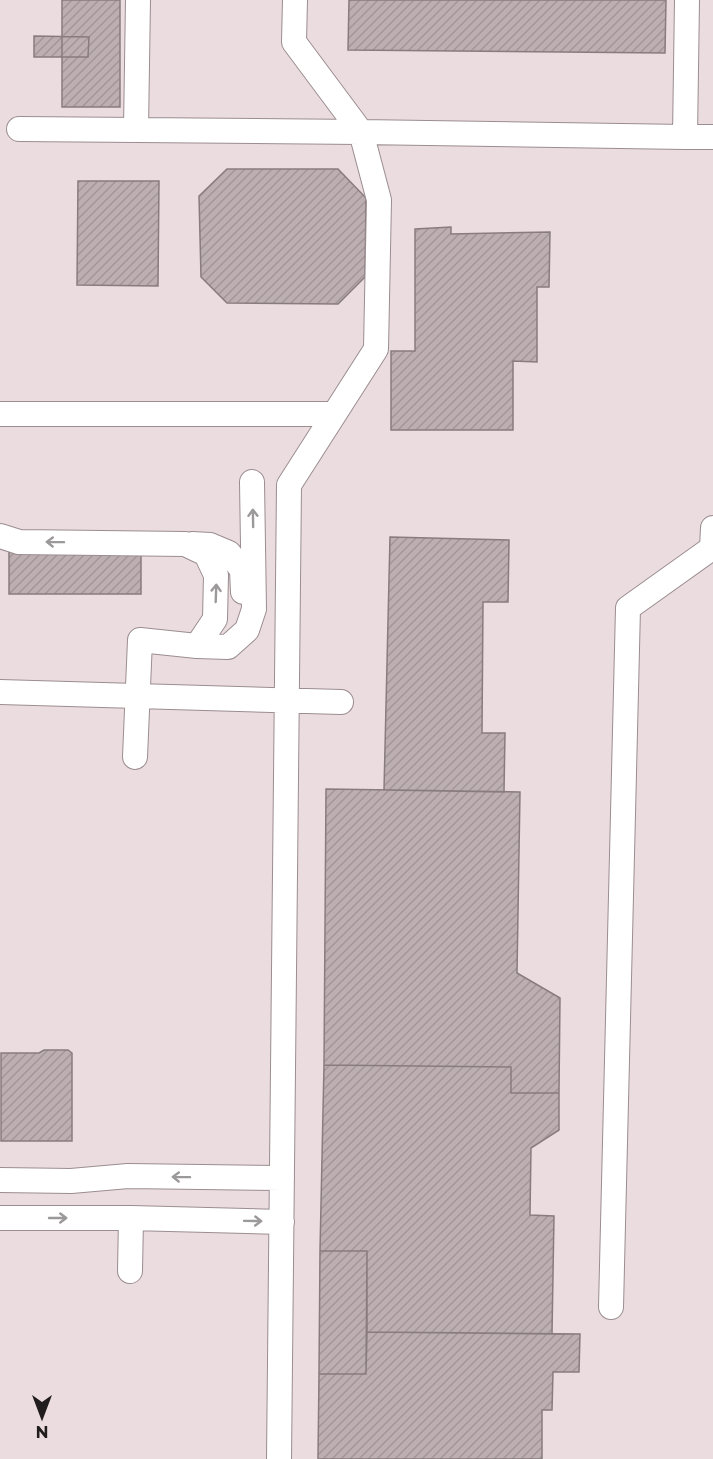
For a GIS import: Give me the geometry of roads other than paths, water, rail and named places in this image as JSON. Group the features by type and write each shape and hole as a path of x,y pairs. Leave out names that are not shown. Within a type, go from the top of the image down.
{"lane":[{"path":"136,129 138,0"},
{"path":"279,1459 289,485 376,348 379,200 361,132 294,42 295,0"},
{"path":"685,137 687,0"},
{"path":"19,129 713,137"},
{"path":"0,414 333,414"},
{"path":"135,757 140,640 228,647 247,630 254,609 252,482"},
{"path":"611,1307 628,608 712,548 713,528"},
{"path":"0,536 19,542 210,545 230,553 242,570 243,593 240,615 224,633 197,646"},
{"path":"0,692 341,702"},
{"path":"0,1180 71,1181 128,1176 282,1178"},
{"path":"0,1218 131,1218 282,1222"},
{"path":"130,1271 131,1218"}]}
